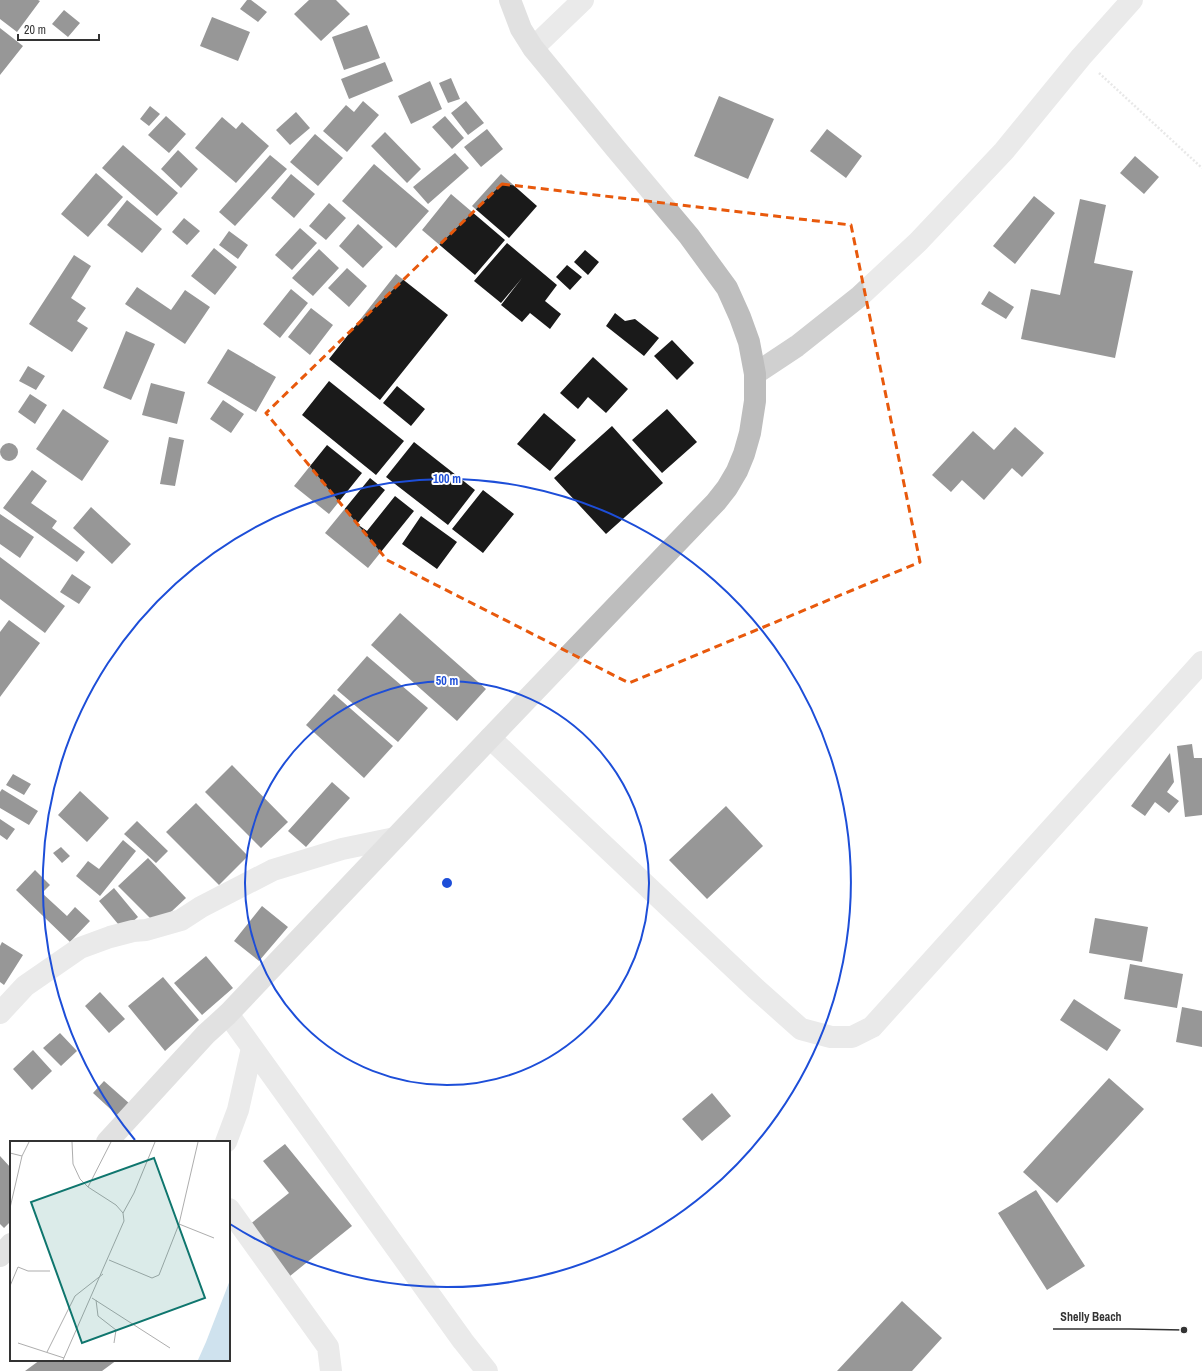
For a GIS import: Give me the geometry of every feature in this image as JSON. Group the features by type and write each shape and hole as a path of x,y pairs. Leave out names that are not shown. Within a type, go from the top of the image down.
{"street":[{"path":"108,1141 206,1034 228,1014 698,522 727,488 737,471 744,454 750,433 755,401 755,374 749,342 727,288 689,236 533,48 521,29 510,0"},
{"path":"533,48 583,0"},
{"path":"755,374 796,346 860,296 918,242 1004,151 1081,57 1132,0"},
{"path":"490,738 756,989 801,1029 831,1037 852,1037 872,1027 1202,662"},
{"path":"0,1014 25,986 80,948 110,937 133,931 146,930 182,920 201,907 273,870 342,849 395,838"},
{"path":"228,1014 463,1341 487,1371"},
{"path":"226,1141 238,1110 252,1048"},
{"path":"230,1210 328,1347 331,1371"},
{"path":"0,1256 10,1245"}],"path":[{"path":"1081,57 1202,168"}],"highlighted area":[{"path":"502,184 851,225 920,562 629,683 387,560 266,413"}],"building":[{"path":"0,0 40,1 17,32 0,19"},
{"path":"247,0 251,0 267,12 258,22 240,9"},
{"path":"309,0 336,0 350,14 321,41 294,14"},
{"path":"64,10 80,23 68,37 52,24"},
{"path":"212,17 250,32 238,61 200,46"},
{"path":"367,25 380,58 344,70 332,37"},
{"path":"0,28 23,46 0,75"},
{"path":"385,62 393,81 349,99 341,79"},
{"path":"451,78 460,99 448,103 439,83"},
{"path":"430,81 442,109 411,124 398,96"},
{"path":"719,96 774,119 748,179 694,156"},
{"path":"363,101 379,115 347,152 323,131 346,105 354,112"},
{"path":"466,101 484,123 468,135 451,113"},
{"path":"150,106 160,114 149,126 140,119"},
{"path":"296,112 310,128 290,145 276,130"},
{"path":"166,116 186,134 169,153 148,135"},
{"path":"445,116 464,138 452,149 432,127"},
{"path":"222,117 236,129 242,122 269,146 236,183 195,148"},
{"path":"487,129 503,149 481,167 464,147"},
{"path":"827,129 862,156 846,178 810,151"},
{"path":"385,132 421,169 407,183 371,146"},
{"path":"315,134 343,158 318,186 290,162"},
{"path":"123,145 178,193 157,216 102,168"},
{"path":"178,150 198,169 181,188 161,169"},
{"path":"455,153 469,168 428,204 413,187"},
{"path":"270,155 287,169 235,226 219,212"},
{"path":"1135,156 1159,177 1144,194 1120,173"},
{"path":"374,164 429,211 396,248 342,201"},
{"path":"96,173 123,197 88,237 61,214"},
{"path":"291,174 315,194 294,218 271,198"},
{"path":"501,174 537,206 509,238 472,206"},
{"path":"451,194 505,240 475,275 422,230"},
{"path":"1034,196 1055,213 1015,264 993,246"},
{"path":"1080,199 1106,205 1094,263 1133,271 1115,358 1021,339 1031,289 1060,295"},
{"path":"127,200 162,229 142,253 107,225"},
{"path":"329,203 346,218 326,240 309,226"},
{"path":"184,218 200,231 187,245 172,232"},
{"path":"358,224 383,247 363,268 339,246"},
{"path":"300,228 317,243 292,270 275,255"},
{"path":"229,231 248,245 238,259 219,245"},
{"path":"507,243 557,285 545,301 561,314 550,329 530,313 522,322 501,305 522,278 501,303 474,281"},
{"path":"214,248 237,267 215,295 191,276"},
{"path":"319,249 339,268 313,296 292,278"},
{"path":"585,250 599,262 588,275 574,262"},
{"path":"74,255 91,266 71,298 86,308 77,321 88,328 72,352 29,324"},
{"path":"567,265 582,277 570,290 556,277"},
{"path":"347,268 367,286 349,307 328,288"},
{"path":"396,274 448,315 380,400 329,359"},
{"path":"137,287 171,310 185,290 210,307 185,344 125,304"},
{"path":"291,289 308,303 280,338 263,324"},
{"path":"989,291 1014,307 1006,319 981,304"},
{"path":"311,308 333,325 310,355 288,337"},
{"path":"615,313 625,321 635,319 659,338 644,356 606,326"},
{"path":"126,331 155,344 131,400 103,388"},
{"path":"672,340 694,363 677,380 654,356"},
{"path":"228,349 276,377 256,412 207,383"},
{"path":"593,357 628,389 606,413 588,397 578,409 560,393"},
{"path":"28,366 45,376 36,390 19,381"},
{"path":"329,381 404,441 376,475 302,415"},
{"path":"151,383 185,392 177,424 142,415"},
{"path":"397,386 425,409 411,426 383,403"},
{"path":"30,394 47,405 35,424 18,412"},
{"path":"223,400 244,414 231,433 210,419"},
{"path":"63,409 109,441 82,481 36,449"},
{"path":"667,409 697,442 662,473 632,440"},
{"path":"544,413 576,440 550,471 517,444"},
{"path":"612,426 663,483 606,534 554,478"},
{"path":"1015,427 1044,453 1022,477 1012,468 984,500 962,480 951,492 932,475 973,431 994,450"},
{"path":"169,437 184,440 175,486 160,484"},
{"path":"414,442 475,490 448,525 386,477"},
{"path":"5,443 13,443 18,448 16,459 13,461 5,461 0,456 0,448"},
{"path":"327,445 362,473 329,514 294,486"},
{"path":"32,470 47,481 31,503 57,521 52,528 85,552 77,562 3,508"},
{"path":"370,478 385,490 357,524 367,531 395,496 414,511 368,568 325,533"},
{"path":"483,490 514,514 483,553 452,529"},
{"path":"91,507 131,544 112,564 73,528"},
{"path":"0,514 34,537 20,558 0,544"},
{"path":"421,516 457,542 437,569 402,544"},
{"path":"0,557 65,606 45,633 0,599"},
{"path":"72,574 91,587 79,604 60,592"},
{"path":"400,613 486,689 457,721 371,645"},
{"path":"9,620 40,643 0,697 0,632"},
{"path":"367,656 428,708 398,742 337,690"},
{"path":"334,694 393,746 364,778 306,725"},
{"path":"1192,744 1194,758 1202,758 1202,815 1185,817 1177,746"},
{"path":"1170,753 1174,782 1167,792 1179,801 1169,813 1155,802 1145,816 1131,806"},
{"path":"232,765 288,822 261,848 205,792"},
{"path":"13,774 31,784 24,795 6,785"},
{"path":"332,782 350,798 306,847 288,831"},
{"path":"2,789 38,811 29,825 0,808 0,792"},
{"path":"80,791 109,818 87,842 58,815"},
{"path":"196,803 248,856 219,885 166,832"},
{"path":"726,806 763,846 707,899 669,860"},
{"path":"0,819 15,829 7,840 0,835"},
{"path":"137,821 168,851 156,863 124,834"},
{"path":"123,840 136,851 100,896 76,876 88,861 99,869"},
{"path":"61,847 70,856 62,863 53,853"},
{"path":"148,858 186,898 157,925 118,886"},
{"path":"35,870 50,885 42,893 67,916 75,907 90,921 70,942 16,890"},
{"path":"114,888 138,917 123,930 99,901"},
{"path":"262,906 288,927 259,961 234,941"},
{"path":"1095,918 1148,927 1142,962 1089,953"},
{"path":"2,942 23,955 4,985 0,982 0,946"},
{"path":"206,956 233,988 202,1015 174,983"},
{"path":"1130,964 1183,974 1177,1008 1124,999"},
{"path":"163,977 199,1020 165,1051 128,1006"},
{"path":"100,992 125,1019 109,1033 85,1006"},
{"path":"1074,999 1121,1030 1107,1051 1060,1020"},
{"path":"1182,1007 1202,1011 1202,1047 1176,1042"},
{"path":"60,1033 77,1051 61,1066 43,1048"},
{"path":"33,1050 52,1071 32,1090 13,1069"},
{"path":"1109,1078 1144,1109 1057,1203 1023,1172"},
{"path":"104,1081 130,1104 119,1117 93,1093"},
{"path":"712,1093 731,1116 702,1141 682,1119"},
{"path":"285,1144 352,1226 290,1276 249,1225 289,1193 263,1161"},
{"path":"0,1156 10,1167 10,1222 4,1228 0,1224"},
{"path":"1036,1190 1085,1266 1047,1290 998,1213"},
{"path":"902,1301 942,1338 912,1371 837,1371"},
{"path":"39,1361 116,1361 102,1371 25,1371"}],"place":[{"name":"Shelly Beach","path":"1184,1330"}]}
